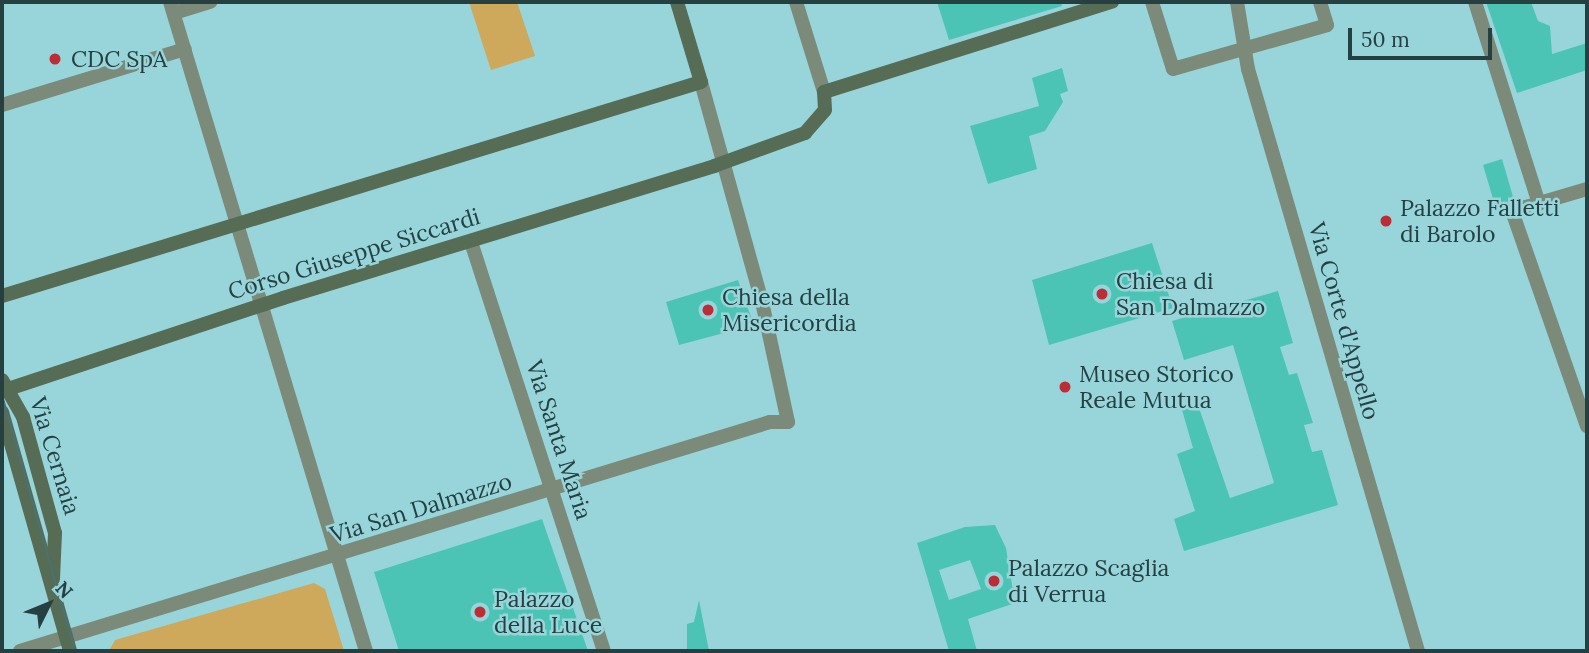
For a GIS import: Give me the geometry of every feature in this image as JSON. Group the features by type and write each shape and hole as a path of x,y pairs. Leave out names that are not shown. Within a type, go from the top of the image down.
{"street":[{"path":"210,2 172,7 238,224 259,305 366,651"},
{"path":"677,2 721,163"},
{"path":"796,2 824,92 1112,2"},
{"path":"1152,2 1173,69 1327,25 1320,2"},
{"name":"Via Corte d'Appello","path":"1237,2 1259,108 1418,651"},
{"path":"1475,2 1539,204"},
{"path":"2,105 185,49"},
{"path":"2,296 701,82"},
{"name":"Corso Giuseppe Siccardi","path":"4,386 259,305 471,242 721,163 805,133 825,110 824,92"},
{"name":"Via San Dalmazzo","path":"20,651 68,644 770,422 788,422 762,302 721,163"},
{"path":"1587,189 1512,212 1587,426"},
{"name":"Via Santa Maria","path":"471,242 604,651"},
{"name":"Via Cernaia","path":"4,386 55,533 53,591"},
{"name":"Via Cernaia","path":"2,412 68,644"}],"shaded area":[{"path":"469,2 517,2 535,56 491,70"},
{"path":"314,583 325,589 344,651 109,651 115,640"}],"building":[{"path":"937,2 1061,2 1062,6 949,40"},
{"path":"1486,2 1531,2 1538,21 1550,26 1552,54 1587,43 1587,70 1517,93"},
{"path":"1062,68 1068,91 1060,94 1063,102 1045,131 1029,136 1037,169 988,184 970,126 1039,106 1032,78"},
{"path":"1502,159 1514,200 1496,209 1483,165"},
{"name":"Chiesa di San Dalmazzo","path":"1152,243 1173,308 1049,345 1032,280"},
{"name":"Chiesa della Misericordia","path":"738,280 751,317 739,329 679,345 666,302"},
{"path":"1278,291 1293,343 1280,347 1289,375 1297,373 1313,423 1304,425 1312,452 1322,450 1338,505 1184,551 1174,519 1195,511 1177,454 1193,448 1182,410 1198,405 1230,498 1274,483 1233,345 1184,360 1172,321"},
{"name":"Palazzo della Luce","path":"542,519 588,651 399,651 374,572"},
{"name":"Palazzo Scaglia di Verrua","path":"995,525 1006,548 1015,603 968,619 977,651 949,651 917,543 965,527","holes":["970,560 981,589 949,600 939,570"]},
{"path":"699,600 709,651 687,651 687,624 694,622"}],"tram line":[{"path":"2,395 75,651"}],"place":[{"name":"CDC SpA","path":"55,59"},
{"name":"Palazzo Falletti di Barolo","path":"1386,221"},
{"name":"Chiesa di San Dalmazzo","path":"1102,294"},
{"name":"Chiesa della Misericordia","path":"708,310"},
{"name":"Museo Storico Reale Mutua","path":"1065,387"},
{"name":"Palazzo Scaglia di Verrua","path":"994,581"},
{"name":"Palazzo della Luce","path":"480,612"}]}
